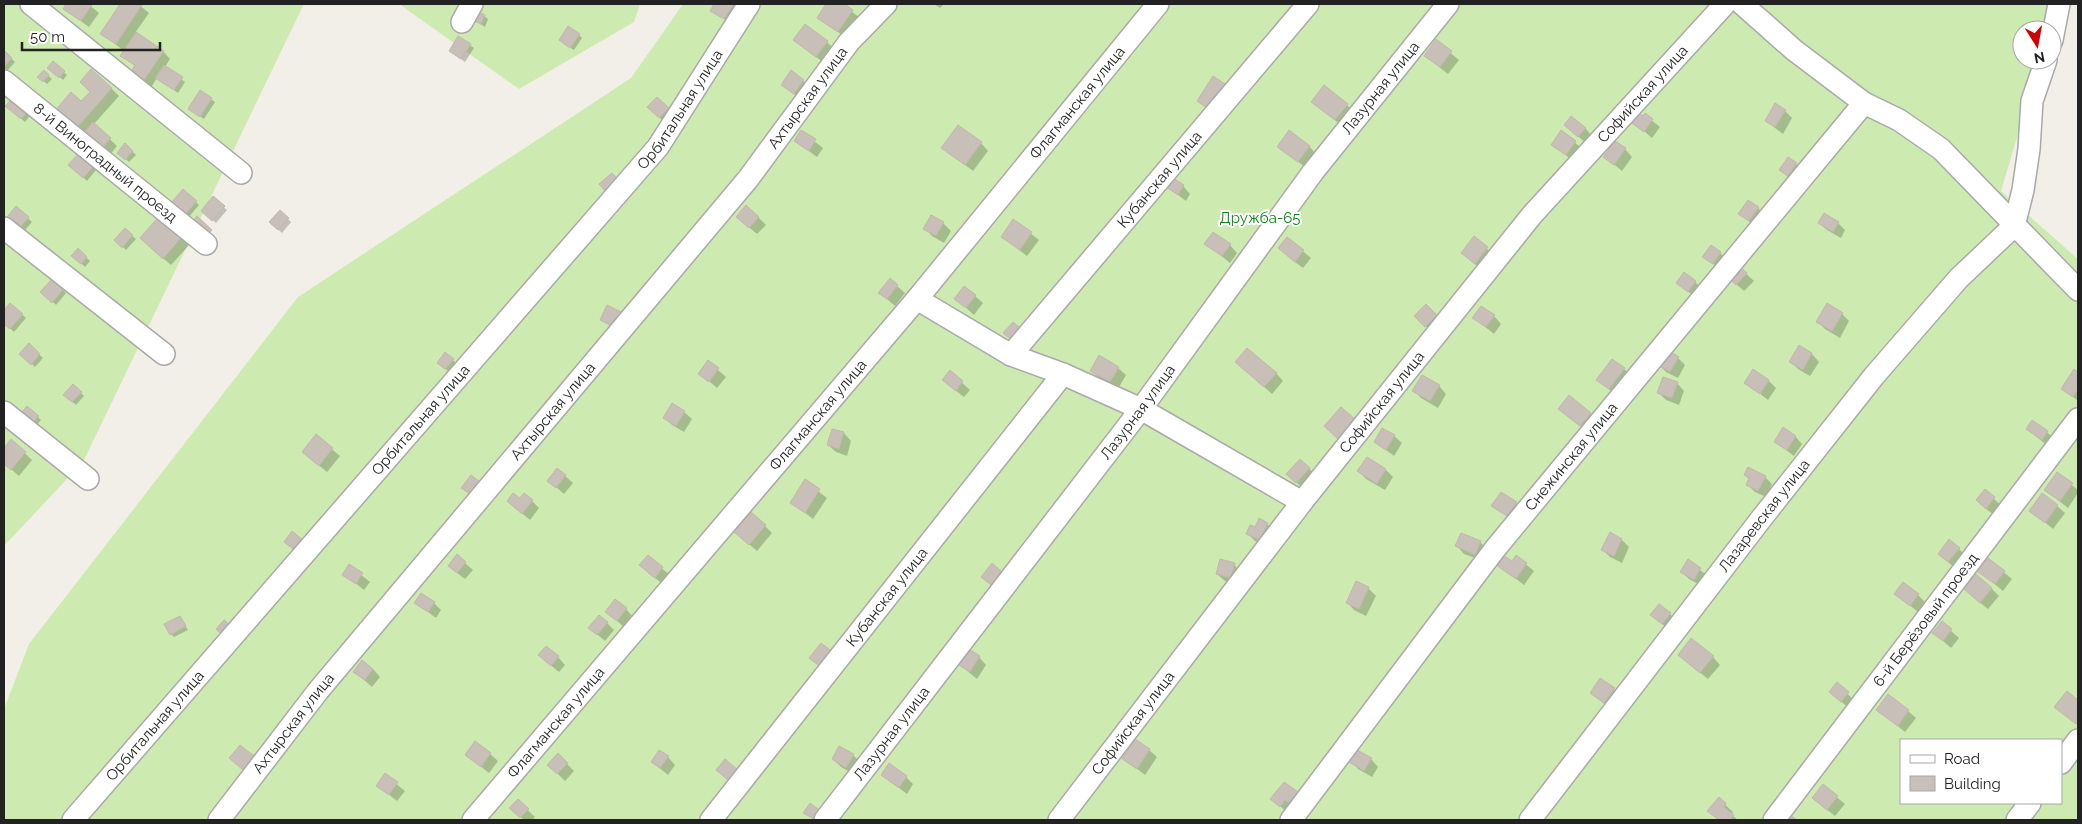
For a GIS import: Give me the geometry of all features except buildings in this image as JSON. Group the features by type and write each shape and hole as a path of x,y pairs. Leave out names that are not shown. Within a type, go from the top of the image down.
{"lane":[{"path":"31,4 241,173"},
{"name":"Орбитальная улица","path":"72,820 658,147 749,4"},
{"name":"Ахтырская улица","path":"219,820 318,691 748,179 849,42 886,4"},
{"name":"Флагманская улица","path":"473,820 917,299 1158,4"},
{"name":"Кубанская улица","path":"1011,355 1308,4"},
{"name":"Лазурная улица","path":"825,820 1141,409 1313,172 1448,4"},
{"name":"Софийская улица","path":"1059,820 1302,502 1532,215 1725,4"},
{"path":"1742,4 1794,50 1864,103 1899,120 1941,149 2078,290"},
{"path":"2056,20 2059,4"},
{"path":"2014,226 2029,148 2032,101 2043,70"},
{"name":"8-й Виноградный проезд","path":"4,81 206,244"},
{"name":"Снежинская улица","path":"1291,820 1495,550 1864,103"},
{"name":"Лазаревская улица","path":"1530,820 1760,519 1874,376 1959,278 2014,226"},
{"path":"4,228 164,354"},
{"path":"917,299 1011,355 1063,374 1141,409 1302,502"},
{"name":"Кубанская улица","path":"711,820 1063,374"},
{"path":"4,412 88,479"},
{"name":"6-й Берёзовый проезд","path":"1774,820 2078,419"},
{"path":"2062,762 2078,740"},
{"path":"2017,820 2029,804"}],"green space":[{"path":"4,4 304,4 83,462 4,546"},
{"path":"399,4 640,4 634,22 519,89"},
{"name":"Дружба-65","path":"683,4 2057,4 2052,20 2012,20 2012,70 2037,70 2001,191 2078,259 2078,820 4,820 4,709 29,644 298,297 631,78"}]}
